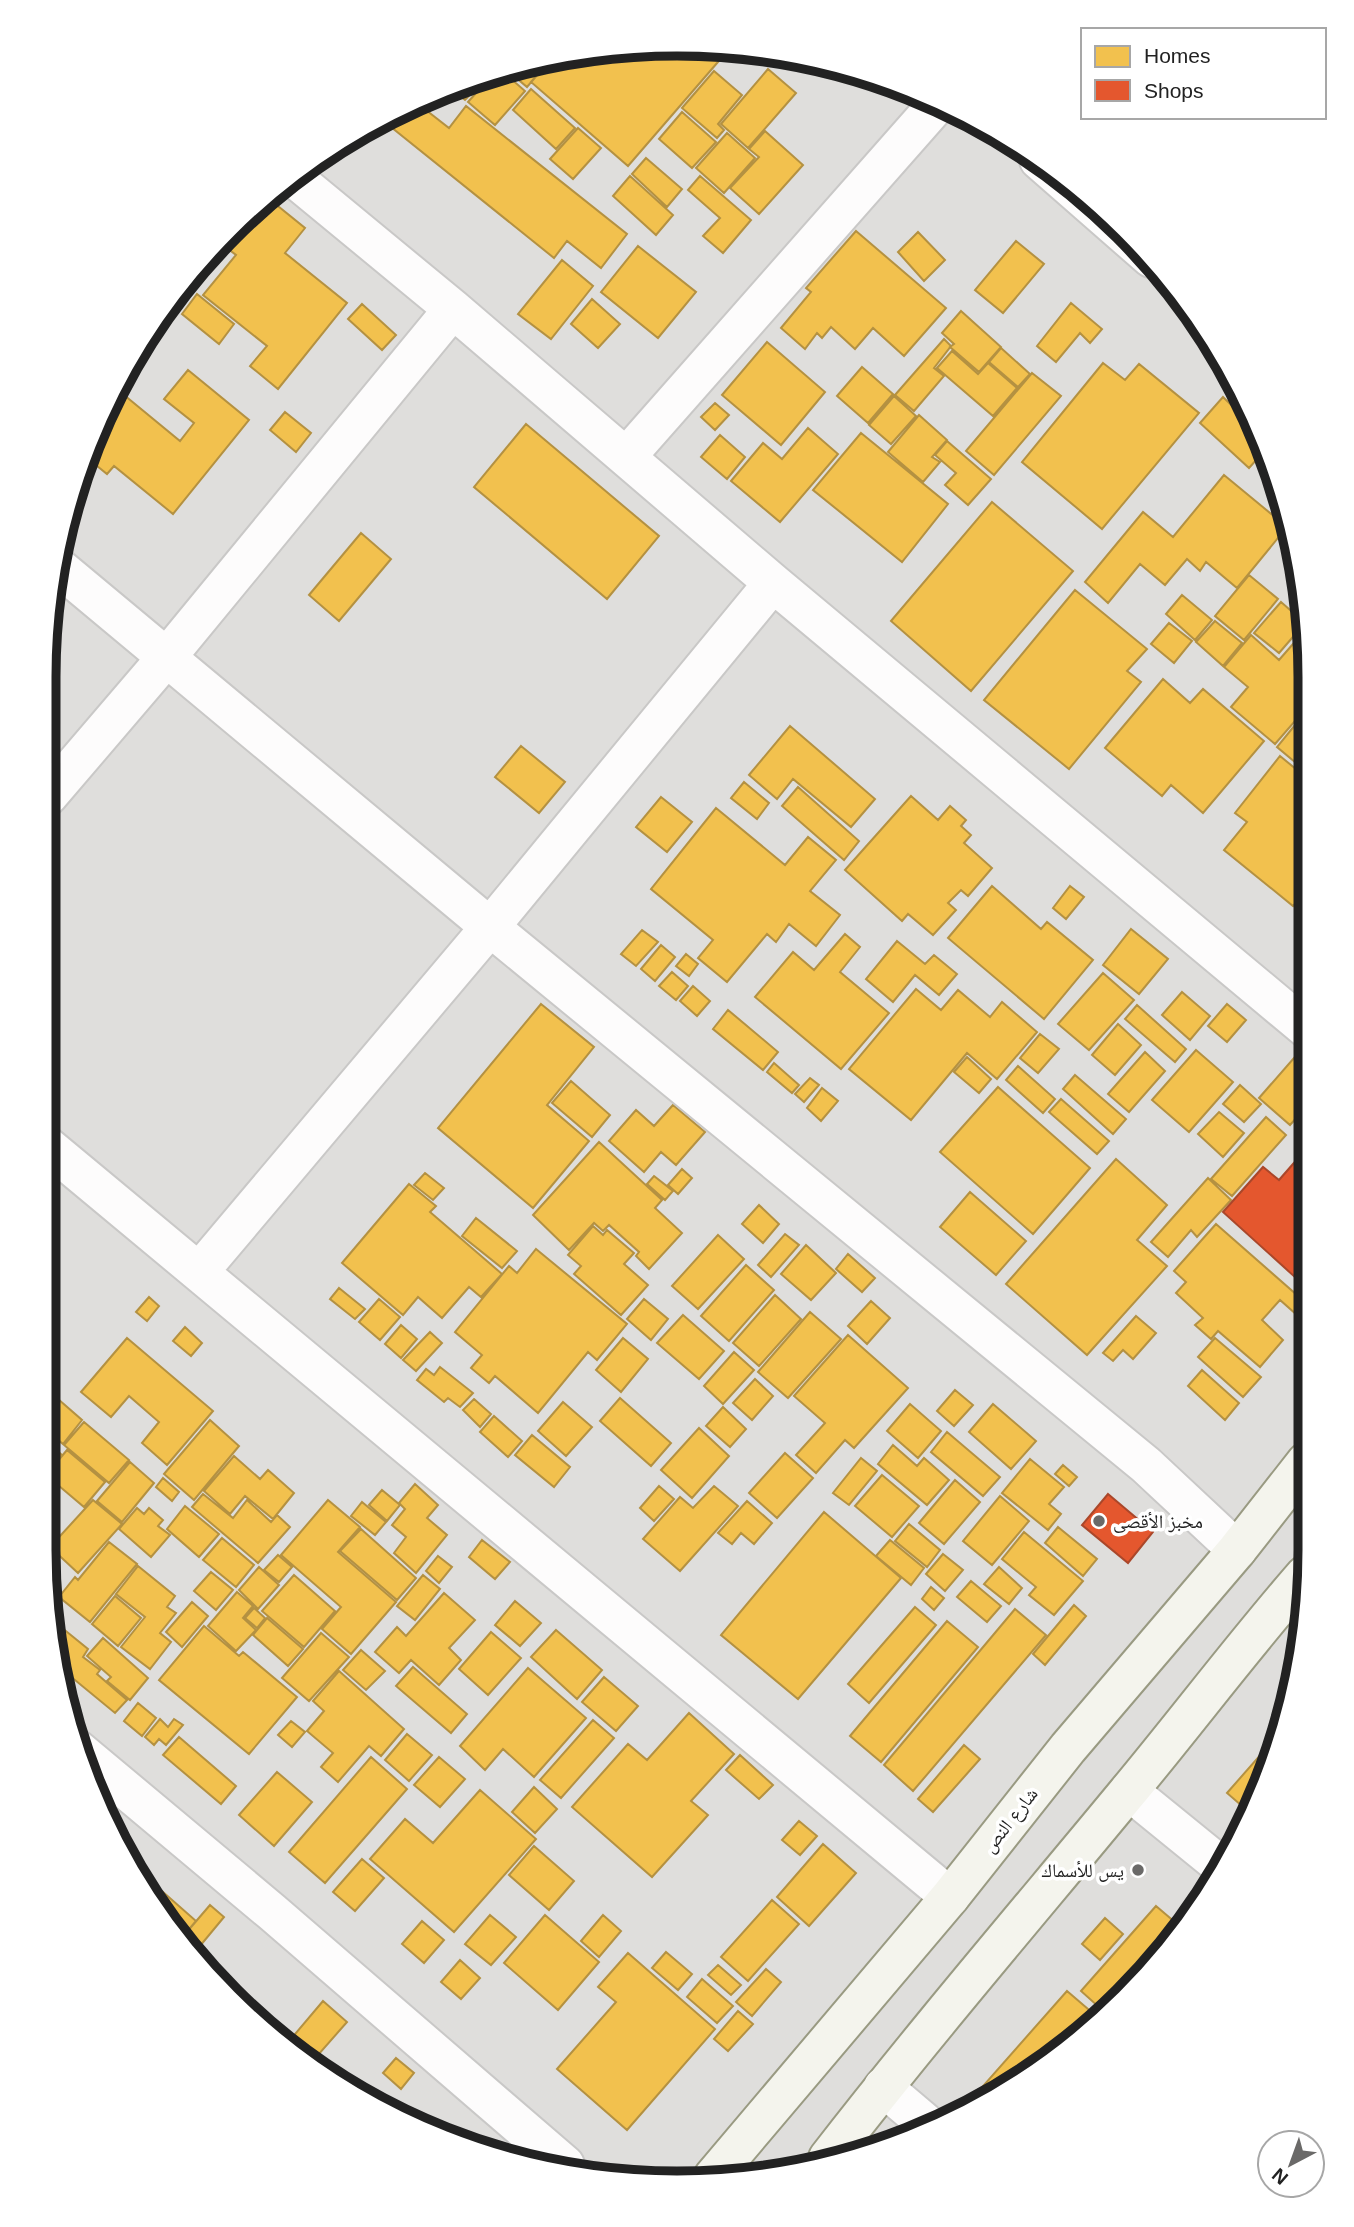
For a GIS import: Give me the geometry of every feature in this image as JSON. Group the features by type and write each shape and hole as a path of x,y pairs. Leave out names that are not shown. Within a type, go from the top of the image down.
{"main road":[{"name":"شارع النص","path":"719,2170 950,1896 1068,1748 1237,1550 1298,1472"},
{"path":"833,2151 883,2087 1129,1791 1254,1633 1297,1584"}],"street":[{"path":"625,457 931,111"},
{"path":"300,183 1298,1021"},
{"path":"56,787 453,309"},
{"path":"65,573 490,927 1146,1465 1237,1550"},
{"path":"199,1272 490,927 773,583"},
{"path":"56,1156 950,1896"},
{"path":"94,1763 272,1912 559,2159"},
{"path":"1129,1791 1215,1861"},
{"path":"883,2087 923,2121"}],"shaded area":[{"path":"677,56 718,57 798,68 838,77 915,103 952,120 1022,161 1055,184 1116,238 1170,299 1215,366 1251,439 1277,516 1293,596 1297,636 1297,1591 1286,1671 1265,1750 1234,1825 1193,1895 1144,1959 1116,1989 1055,2043 987,2088 915,2124 838,2150 758,2166 718,2170 636,2170 596,2166 516,2150 439,2124 366,2088 299,2043 238,1989 210,1959 184,1928 139,1860 103,1788 77,1711 61,1631 56,1550 57,636 68,556 89,477 120,402 161,332 184,299 238,238 299,184 332,161 402,120 439,103 516,77 556,68 636,57"}],"building: Homes":[{"path":"636,57 722,57 628,166 531,82 540,72 596,61"},
{"path":"768,69 796,93 748,148 721,124"},
{"path":"714,71 742,95 718,124 724,130 717,138 682,108"},
{"path":"540,72 527,87 515,77"},
{"path":"511,79 525,91 495,125 468,102 481,88"},
{"path":"531,89 575,128 556,149 513,110"},
{"path":"475,90 465,100 459,95"},
{"path":"466,106 627,234 601,268 567,241 554,258 390,126 425,109 449,128"},
{"path":"682,112 716,142 692,168 659,139"},
{"path":"578,128 601,148 573,179 550,159"},
{"path":"765,131 803,165 759,214 730,188 759,157 749,149"},
{"path":"727,133 755,158 724,193 696,168"},
{"path":"646,158 682,189 667,207 632,174"},
{"path":"630,176 673,215 656,235 613,196"},
{"path":"700,176 751,220 723,253 703,236 720,218 688,190"},
{"path":"275,204 305,228 285,253 347,303 278,389 250,366 267,346 203,295 236,255 228,249"},
{"path":"856,231 946,308 904,356 873,328 855,349 831,327 822,338 817,333 805,349 781,328 811,292 806,288"},
{"path":"918,232 945,260 924,281 898,252"},
{"path":"1016,241 1044,264 1003,313 975,290"},
{"path":"638,246 696,292 658,338 601,292"},
{"path":"562,260 593,286 551,339 518,314"},
{"path":"197,294 234,324 219,344 182,314"},
{"path":"592,299 620,324 598,348 571,324"},
{"path":"1071,303 1102,329 1090,343 1080,333 1056,362 1037,346"},
{"path":"362,304 396,335 382,350 348,319"},
{"path":"961,311 1001,347 979,372 950,347 954,344 942,333"},
{"path":"944,339 951,346 934,368 944,376 914,411 895,395"},
{"path":"767,342 825,392 781,445 722,395"},
{"path":"1001,348 1030,374 1018,387 989,362"},
{"path":"952,351 978,374 988,363 1017,388 993,416 937,368"},
{"path":"1103,363 1125,380 1139,364 1199,413 1102,529 1022,462"},
{"path":"862,367 893,394 868,423 837,396"},
{"path":"188,370 249,420 173,514 114,466 107,474 94,463 124,395 180,441 194,423 164,399"},
{"path":"1032,373 1061,396 994,475 966,451"},
{"path":"894,396 916,416 891,444 869,425"},
{"path":"1223,397 1239,412 1258,458 1249,468 1200,423"},
{"path":"715,403 729,415 715,430 701,417"},
{"path":"285,412 311,433 296,452 270,430"},
{"path":"919,415 947,440 932,457 940,462 923,482 888,452"},
{"path":"526,424 659,536 607,599 474,487"},
{"path":"808,428 838,454 780,522 731,481 763,443 782,459"},
{"path":"861,433 948,504 902,562 813,490"},
{"path":"720,435 745,457 727,479 701,457"},
{"path":"947,441 991,479 968,505 945,485 956,473 935,455"},
{"path":"1224,475 1278,519 1281,534 1237,588 1206,562 1200,571 1187,559 1165,585 1140,564 1108,603 1085,582 1143,512 1173,537"},
{"path":"992,502 1073,571 971,691 891,621"},
{"path":"361,533 391,559 339,621 309,595"},
{"path":"1249,575 1278,599 1244,640 1215,616"},
{"path":"1075,590 1147,649 1127,671 1141,682 1069,769 984,700"},
{"path":"1182,595 1212,620 1195,640 1166,614"},
{"path":"1281,602 1295,614 1297,633 1279,653 1254,633"},
{"path":"1215,621 1242,643 1223,666 1196,642"},
{"path":"1169,623 1192,641 1174,663 1151,644"},
{"path":"1251,635 1279,660 1297,639 1298,718 1275,744 1231,707 1248,687 1224,667"},
{"path":"1163,679 1190,703 1203,689 1264,741 1203,813 1171,785 1162,796 1105,748"},
{"path":"1295,725 1298,728 1298,765 1277,747"},
{"path":"790,726 875,799 851,827 793,779 777,799 749,775"},
{"path":"521,746 565,782 539,813 495,777"},
{"path":"1280,756 1298,771 1298,900 1293,906 1224,850 1247,822 1235,813"},
{"path":"744,782 769,803 757,819 731,798"},
{"path":"798,787 859,841 844,860 782,806"},
{"path":"911,796 938,820 950,806 966,820 961,826 971,835 964,843 992,868 968,896 961,890 948,903 956,910 933,935 908,914 902,921 845,870"},
{"path":"661,797 692,822 667,852 636,827"},
{"path":"716,808 785,865 808,837 836,860 810,891 840,915 816,946 789,924 776,942 767,934 727,982 698,958 713,940 651,889"},
{"path":"992,886 1041,929 1047,922 1093,960 1044,1019 948,938"},
{"path":"1070,886 1084,897 1066,919 1053,908"},
{"path":"1131,929 1168,959 1139,994 1103,965"},
{"path":"642,930 658,942 636,966 621,954"},
{"path":"845,934 860,947 840,972 889,1013 841,1069 755,997 793,952 814,970"},
{"path":"897,941 925,964 934,955 957,974 939,995 915,975 893,1002 866,979"},
{"path":"661,945 675,957 655,981 641,969"},
{"path":"686,954 698,964 689,976 676,966"},
{"path":"672,972 688,986 676,1000 659,986"},
{"path":"1103,973 1134,1000 1089,1050 1058,1024"},
{"path":"693,986 710,1001 697,1016 680,1001"},
{"path":"916,989 941,1010 958,990 990,1017 1002,1002 1037,1032 997,1079 967,1053 911,1120 849,1069"},
{"path":"1182,992 1210,1016 1190,1040 1162,1015"},
{"path":"541,1004 594,1047 547,1105 589,1141 533,1208 438,1128"},
{"path":"1227,1004 1246,1020 1227,1042 1208,1026"},
{"path":"1137,1005 1186,1049 1175,1062 1125,1019"},
{"path":"728,1010 778,1052 763,1070 713,1029"},
{"path":"1118,1024 1141,1045 1115,1075 1092,1055"},
{"path":"1040,1034 1059,1049 1038,1073 1020,1058"},
{"path":"1196,1050 1233,1082 1189,1132 1152,1100"},
{"path":"1145,1052 1165,1071 1129,1112 1108,1094"},
{"path":"967,1057 991,1079 979,1093 954,1072"},
{"path":"1294,1058 1298,1062 1298,1116 1290,1125 1259,1098"},
{"path":"774,1063 799,1085 792,1093 767,1072"},
{"path":"1018,1066 1055,1099 1043,1113 1006,1080"},
{"path":"1075,1075 1126,1119 1113,1134 1063,1089"},
{"path":"810,1078 819,1085 804,1102 795,1094"},
{"path":"571,1081 610,1115 592,1137 552,1103"},
{"path":"1240,1085 1261,1104 1244,1122 1223,1104"},
{"path":"998,1087 1090,1168 1033,1234 940,1152"},
{"path":"822,1088 838,1101 821,1121 807,1108"},
{"path":"1061,1099 1109,1141 1097,1154 1049,1112"},
{"path":"673,1105 705,1132 676,1165 661,1152 644,1172 609,1141 636,1110 654,1126"},
{"path":"1219,1112 1244,1133 1223,1157 1198,1134"},
{"path":"1266,1117 1286,1135 1232,1196 1211,1179"},
{"path":"599,1142 662,1200 655,1208 682,1233 649,1269 636,1256 639,1252 609,1225 603,1231 594,1223 569,1250 533,1215"},
{"path":"1116,1159 1167,1205 1137,1240 1167,1266 1087,1355 1006,1284"},
{"path":"682,1169 692,1178 678,1194 668,1185"},
{"path":"425,1173 444,1188 433,1200 414,1185"},
{"path":"654,1176 673,1191 665,1200 647,1184"},
{"path":"1208,1178 1231,1200 1197,1237 1191,1230 1168,1257 1151,1242"},
{"path":"409,1184 436,1206 430,1212 502,1274 481,1297 469,1287 442,1318 418,1297 403,1315 342,1263"},
{"path":"970,1192 1026,1241 996,1275 940,1227"},
{"path":"759,1205 779,1224 763,1243 742,1224"},
{"path":"476,1218 517,1251 502,1268 462,1236"},
{"path":"1216,1224 1298,1296 1298,1316 1280,1300 1262,1320 1283,1340 1260,1367 1218,1331 1211,1339 1195,1325 1203,1318 1176,1293 1186,1282 1174,1271"},
{"path":"593,1226 603,1235 607,1230 634,1253 624,1264 648,1285 621,1315 574,1274 581,1266 568,1255"},
{"path":"785,1234 799,1245 771,1277 758,1265"},
{"path":"718,1235 744,1259 698,1309 672,1286"},
{"path":"806,1245 836,1273 811,1300 781,1274"},
{"path":"536,1249 627,1324 597,1360 588,1352 538,1413 495,1376 489,1383 471,1368 482,1355 455,1332 509,1266 517,1273"},
{"path":"848,1254 875,1278 862,1292 836,1269"},
{"path":"746,1265 774,1290 729,1341 701,1316"},
{"path":"339,1288 365,1309 355,1319 330,1299"},
{"path":"775,1295 801,1319 759,1366 733,1343"},
{"path":"149,1297 159,1306 147,1321 136,1312"},
{"path":"379,1299 400,1317 380,1340 359,1322"},
{"path":"644,1299 668,1319 651,1340 627,1319"},
{"path":"871,1301 890,1318 867,1344 848,1326"},
{"path":"810,1312 841,1339 788,1398 758,1372"},
{"path":"683,1315 724,1351 699,1379 657,1343"},
{"path":"1136,1316 1156,1333 1133,1359 1123,1350 1113,1361 1103,1353"},
{"path":"401,1325 417,1339 401,1358 385,1344"},
{"path":"185,1327 202,1343 191,1356 173,1341"},
{"path":"430,1332 442,1343 416,1371 403,1360"},
{"path":"848,1335 908,1388 854,1448 845,1440 816,1473 796,1455 825,1423 794,1396"},
{"path":"127,1338 213,1411 167,1465 142,1443 159,1422 129,1396 111,1417 81,1392"},
{"path":"623,1338 648,1359 621,1392 596,1370"},
{"path":"1215,1338 1261,1377 1243,1397 1198,1357"},
{"path":"734,1352 754,1370 723,1404 704,1386"},
{"path":"440,1367 473,1393 460,1407 448,1398 444,1402 417,1380 426,1369 434,1375"},
{"path":"1202,1370 1239,1403 1225,1420 1188,1386"},
{"path":"755,1379 773,1396 752,1420 733,1403"},
{"path":"955,1390 973,1405 954,1426 937,1411"},
{"path":"620,1398 671,1443 651,1466 600,1421"},
{"path":"58,1399 82,1420 63,1444 56,1438"},
{"path":"474,1399 491,1414 480,1427 463,1410"},
{"path":"563,1402 592,1427 566,1456 538,1431"},
{"path":"910,1404 941,1431 918,1458 887,1431"},
{"path":"993,1404 1036,1441 1011,1469 969,1432"},
{"path":"723,1407 746,1429 730,1447 706,1426"},
{"path":"494,1416 522,1441 508,1457 480,1432"},
{"path":"210,1420 239,1446 194,1500 164,1474"},
{"path":"84,1422 129,1460 109,1483 64,1445"},
{"path":"699,1428 729,1456 692,1498 661,1470"},
{"path":"947,1432 1000,1477 983,1496 931,1452"},
{"path":"532,1435 570,1467 554,1487 515,1455"},
{"path":"893,1445 917,1466 924,1458 949,1480 927,1505 878,1464"},
{"path":"56,1450 62,1455 56,1462"},
{"path":"67,1450 105,1482 84,1507 56,1483 56,1463"},
{"path":"785,1453 813,1478 777,1518 749,1493"},
{"path":"234,1456 260,1479 268,1470 294,1493 273,1519 245,1496 230,1514 204,1491"},
{"path":"861,1458 877,1471 849,1505 833,1493"},
{"path":"1030,1459 1064,1487 1049,1504 1061,1514 1048,1530 1002,1493"},
{"path":"130,1462 154,1483 122,1522 97,1501"},
{"path":"1063,1465 1077,1477 1069,1486 1055,1474"},
{"path":"882,1475 919,1506 892,1537 855,1506"},
{"path":"163,1478 179,1492 172,1501 156,1487"},
{"path":"955,1480 980,1502 944,1544 919,1523"},
{"path":"415,1484 438,1505 427,1518 447,1535 416,1573 394,1553 406,1537 392,1525 405,1509 399,1503"},
{"path":"659,1486 674,1499 654,1521 640,1508"},
{"path":"714,1486 738,1506 680,1571 643,1539 680,1497 693,1508"},
{"path":"382,1490 400,1505 387,1521 369,1505"},
{"path":"203,1494 233,1518 247,1500 271,1522 277,1515 290,1527 258,1563 192,1507"},
{"path":"1000,1496 1029,1521 992,1565 963,1541"},
{"path":"93,1500 122,1524 78,1573 56,1553 56,1540"},
{"path":"328,1500 360,1527 338,1552 396,1602 351,1654 322,1629 341,1607 281,1555"},
{"path":"747,1501 772,1523 754,1544 741,1533 732,1544 718,1533"},
{"path":"362,1502 386,1522 375,1535 351,1516"},
{"path":"185,1506 219,1534 199,1557 167,1529"},
{"path":"137,1508 144,1514 149,1508 163,1520 158,1526 170,1535 151,1557 119,1529"},
{"path":"824,1512 901,1578 798,1699 721,1635"},
{"path":"909,1524 940,1550 927,1567 895,1541"},
{"path":"1058,1527 1097,1559 1083,1576 1045,1543"},
{"path":"361,1529 416,1578 397,1600 340,1551"},
{"path":"1024,1532 1083,1581 1054,1615 1029,1595 1036,1587 1002,1559"},
{"path":"222,1538 254,1565 236,1587 203,1560"},
{"path":"482,1540 510,1562 495,1579 469,1557"},
{"path":"890,1540 924,1568 911,1585 876,1556"},
{"path":"109,1542 137,1564 90,1622 59,1597 75,1577 78,1580"},
{"path":"943,1554 963,1570 945,1591 926,1574"},
{"path":"278,1555 292,1567 279,1582 264,1570"},
{"path":"438,1556 452,1567 439,1583 426,1571"},
{"path":"138,1566 175,1596 167,1607 176,1613 160,1633 171,1642 150,1669 121,1647 145,1617 116,1594"},
{"path":"259,1567 279,1585 258,1609 239,1590"},
{"path":"999,1567 1022,1588 1009,1604 984,1584"},
{"path":"211,1572 233,1590 216,1610 194,1591"},
{"path":"294,1575 335,1611 304,1647 262,1611"},
{"path":"423,1575 440,1589 415,1620 397,1606"},
{"path":"971,1581 1001,1606 987,1622 957,1597"},
{"path":"931,1587 944,1598 934,1610 922,1599"},
{"path":"237,1592 253,1606 243,1618 256,1630 236,1651 208,1626"},
{"path":"444,1593 475,1620 449,1648 461,1660 439,1685 411,1660 399,1673 375,1652 397,1627 406,1636"},
{"path":"115,1596 141,1618 118,1646 92,1624"},
{"path":"515,1601 541,1623 520,1646 495,1625"},
{"path":"192,1602 208,1616 182,1647 166,1632"},
{"path":"1074,1605 1086,1616 1045,1665 1033,1654"},
{"path":"915,1607 936,1625 869,1703 848,1684"},
{"path":"254,1608 265,1618 257,1628 245,1618"},
{"path":"1015,1609 1046,1635 913,1791 884,1765"},
{"path":"267,1618 303,1649 288,1666 253,1635"},
{"path":"947,1621 978,1647 881,1762 850,1736"},
{"path":"204,1626 239,1656 243,1652 297,1697 249,1754 159,1680"},
{"path":"61,1627 88,1649 83,1657 100,1670 97,1674 127,1700 115,1713 69,1675"},
{"path":"556,1630 602,1670 577,1699 531,1657"},
{"path":"491,1632 521,1658 488,1695 459,1669"},
{"path":"321,1633 349,1657 309,1701 282,1678"},
{"path":"103,1638 148,1678 130,1700 107,1681 111,1677 87,1656"},
{"path":"361,1650 385,1671 366,1690 343,1670"},
{"path":"413,1667 467,1714 451,1733 396,1686"},
{"path":"528,1668 586,1718 534,1777 503,1749 485,1770 460,1746"},
{"path":"339,1671 404,1729 381,1756 369,1746 338,1782 321,1767 333,1753 307,1731 324,1711 313,1701"},
{"path":"604,1677 638,1706 616,1731 582,1702"},
{"path":"138,1703 156,1718 142,1736 124,1721"},
{"path":"689,1713 734,1754 691,1801 708,1815 652,1877 572,1807 628,1744 647,1760"},
{"path":"160,1719 168,1727 174,1719 183,1725 166,1745 159,1739 154,1745 145,1737"},
{"path":"593,1720 614,1738 561,1798 540,1780"},
{"path":"291,1721 305,1732 292,1747 278,1735"},
{"path":"407,1734 432,1755 409,1781 385,1760"},
{"path":"179,1737 236,1786 221,1804 163,1755"},
{"path":"964,1745 980,1759 933,1812 918,1799"},
{"path":"1265,1750 1243,1806 1227,1793"},
{"path":"740,1755 773,1785 759,1799 726,1770"},
{"path":"371,1757 407,1789 325,1883 289,1852"},
{"path":"439,1757 465,1779 440,1807 414,1785"},
{"path":"277,1772 312,1802 274,1846 239,1815"},
{"path":"534,1787 557,1809 535,1833 512,1812"},
{"path":"480,1790 536,1839 454,1932 370,1859 405,1819 433,1843"},
{"path":"799,1821 817,1836 800,1855 782,1840"},
{"path":"823,1844 856,1873 809,1926 777,1897"},
{"path":"534,1846 574,1881 549,1910 509,1875"},
{"path":"362,1859 384,1878 355,1911 333,1892"},
{"path":"163,1892 196,1921 187,1932 184,1928 161,1895"},
{"path":"772,1900 799,1924 748,1981 721,1957"},
{"path":"210,1905 224,1917 200,1946 187,1932"},
{"path":"1156,1906 1174,1922 1144,1959 1098,2006 1081,1991"},
{"path":"490,1915 516,1937 491,1965 465,1944"},
{"path":"545,1915 599,1962 558,2010 504,1963"},
{"path":"603,1915 621,1931 599,1957 581,1941"},
{"path":"1105,1918 1123,1934 1100,1960 1082,1944"},
{"path":"422,1921 444,1940 424,1963 402,1944"},
{"path":"666,1952 692,1974 678,1990 652,1968"},
{"path":"628,1953 715,2029 627,2130 557,2069 616,2002 598,1987"},
{"path":"460,1960 480,1978 461,1999 441,1982"},
{"path":"718,1965 741,1985 731,1995 708,1975"},
{"path":"766,1969 781,1982 752,2016 736,2002"},
{"path":"702,1979 733,2006 717,2023 687,1997"},
{"path":"1067,1991 1091,2012 1055,2043 976,2094"},
{"path":"323,2001 347,2022 317,2056 292,2037"},
{"path":"738,2011 753,2024 728,2051 714,2039"},
{"path":"396,2058 414,2073 401,2089 383,2073"}],"building: Shops":[{"path":"1298,1158 1298,1280 1223,1212 1263,1167 1279,1180"},
{"path":"1108,1494 1153,1532 1128,1563 1082,1525"}],"place":[{"name":"مخبز الأقصى","path":"1099,1521"},
{"name":"يس للأسماك","path":"1138,1870"}]}
